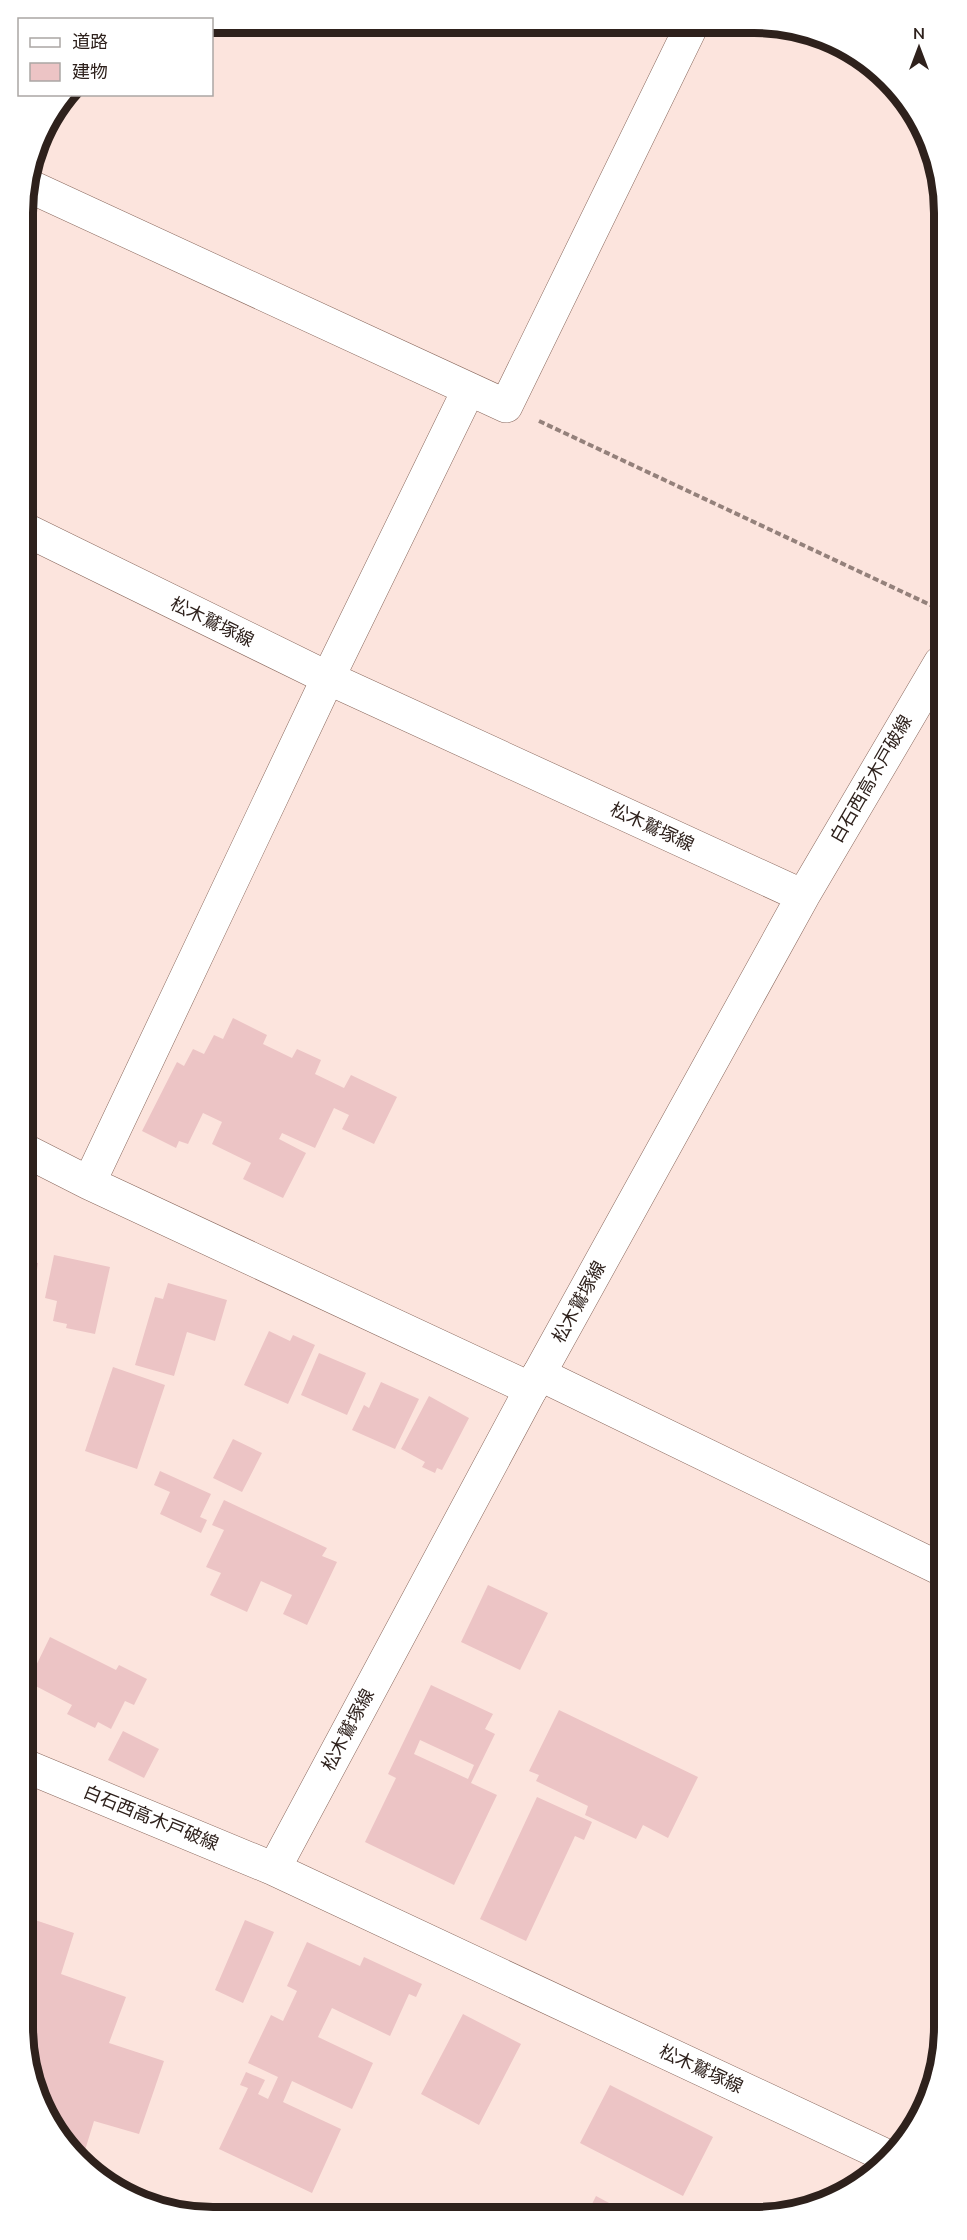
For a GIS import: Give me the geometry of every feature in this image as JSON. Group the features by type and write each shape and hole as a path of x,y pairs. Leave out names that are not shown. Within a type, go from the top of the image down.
{"main road":[{"path":"35,189 506,406 689,33"},
{"path":"89,1183 328,678 469,389"},
{"name":"松木鷲塚線","path":"33,533 328,678 803,896 535,1382 274,1869 881,2154"},
{"name":"白石西高木戸破線","path":"803,896 934,673"},
{"path":"33,1155 89,1183 535,1382 934,1566"},
{"name":"白石西高木戸破線","path":"33,1769 274,1869"}],"path":[{"path":"506,406 934,607"}],"building":[{"path":"233,1018 267,1035 263,1044 292,1058 297,1049 321,1060 315,1074 344,1088 351,1075 397,1097 374,1144 342,1129 349,1115 334,1108 315,1148 282,1133 279,1139 306,1153 283,1198 243,1179 251,1163 212,1144 222,1122 203,1113 188,1144 179,1141 176,1148 142,1131 177,1062 184,1066 193,1049 204,1054 214,1035 223,1039"},
{"path":"54,1255 110,1267 95,1334 66,1328 67,1324 53,1321 57,1301 45,1298"},
{"path":"33,1262 38,1263 33,1297"},
{"path":"168,1283 227,1300 215,1341 187,1332 174,1376 135,1365 155,1297 163,1299"},
{"path":"269,1331 290,1341 293,1335 315,1345 288,1404 244,1385"},
{"path":"319,1353 366,1373 347,1415 301,1395"},
{"path":"113,1367 165,1385 137,1469 85,1451"},
{"path":"381,1382 419,1399 395,1449 352,1430 364,1405 369,1408"},
{"path":"429,1396 469,1418 442,1470 437,1468 435,1473 422,1467 425,1462 401,1449"},
{"path":"233,1439 262,1453 242,1492 213,1478"},
{"path":"160,1471 211,1494 200,1517 207,1520 201,1533 160,1514 170,1492 154,1485"},
{"path":"224,1500 327,1548 322,1556 337,1562 307,1625 283,1614 292,1595 261,1581 247,1612 210,1595 221,1573 206,1567 224,1530 212,1525"},
{"path":"488,1585 548,1613 520,1670 461,1642"},
{"path":"50,1637 116,1670 119,1665 147,1679 134,1705 125,1701 111,1729 98,1722 95,1728 67,1714 72,1705 33,1685 33,1672"},
{"path":"431,1685 493,1714 485,1729 495,1734 471,1783 497,1795 454,1885 365,1842 396,1778 388,1774","holes":["420,1740 474,1765 468,1779 414,1754"]},
{"path":"559,1710 698,1777 668,1838 643,1825 636,1839 585,1815 588,1806 536,1781 539,1775 529,1771"},
{"path":"123,1731 159,1749 144,1778 108,1760"},
{"path":"537,1797 592,1822 584,1840 575,1836 526,1941 480,1919"},
{"path":"33,1919 74,1933 61,1974 126,1997 109,2043 164,2061 139,2134 94,2121 84,2152 57,2117 39,2073 33,2027"},
{"path":"245,1920 274,1932 243,2003 215,1990"},
{"path":"307,1942 360,1966 364,1957 422,1984 416,1997 409,1994 390,2036 332,2008 318,2037 373,2063 352,2109 292,2081 283,2102 341,2129 312,2193 219,2149 248,2088 240,2085 246,2072 265,2080 258,2094 268,2099 278,2077 248,2063 271,2015 283,2021 297,1991 287,1986"},
{"path":"463,2014 521,2044 479,2125 421,2094"},
{"path":"610,2085 713,2137 683,2196 580,2143"},
{"path":"596,2196 617,2207 590,2207"}]}
